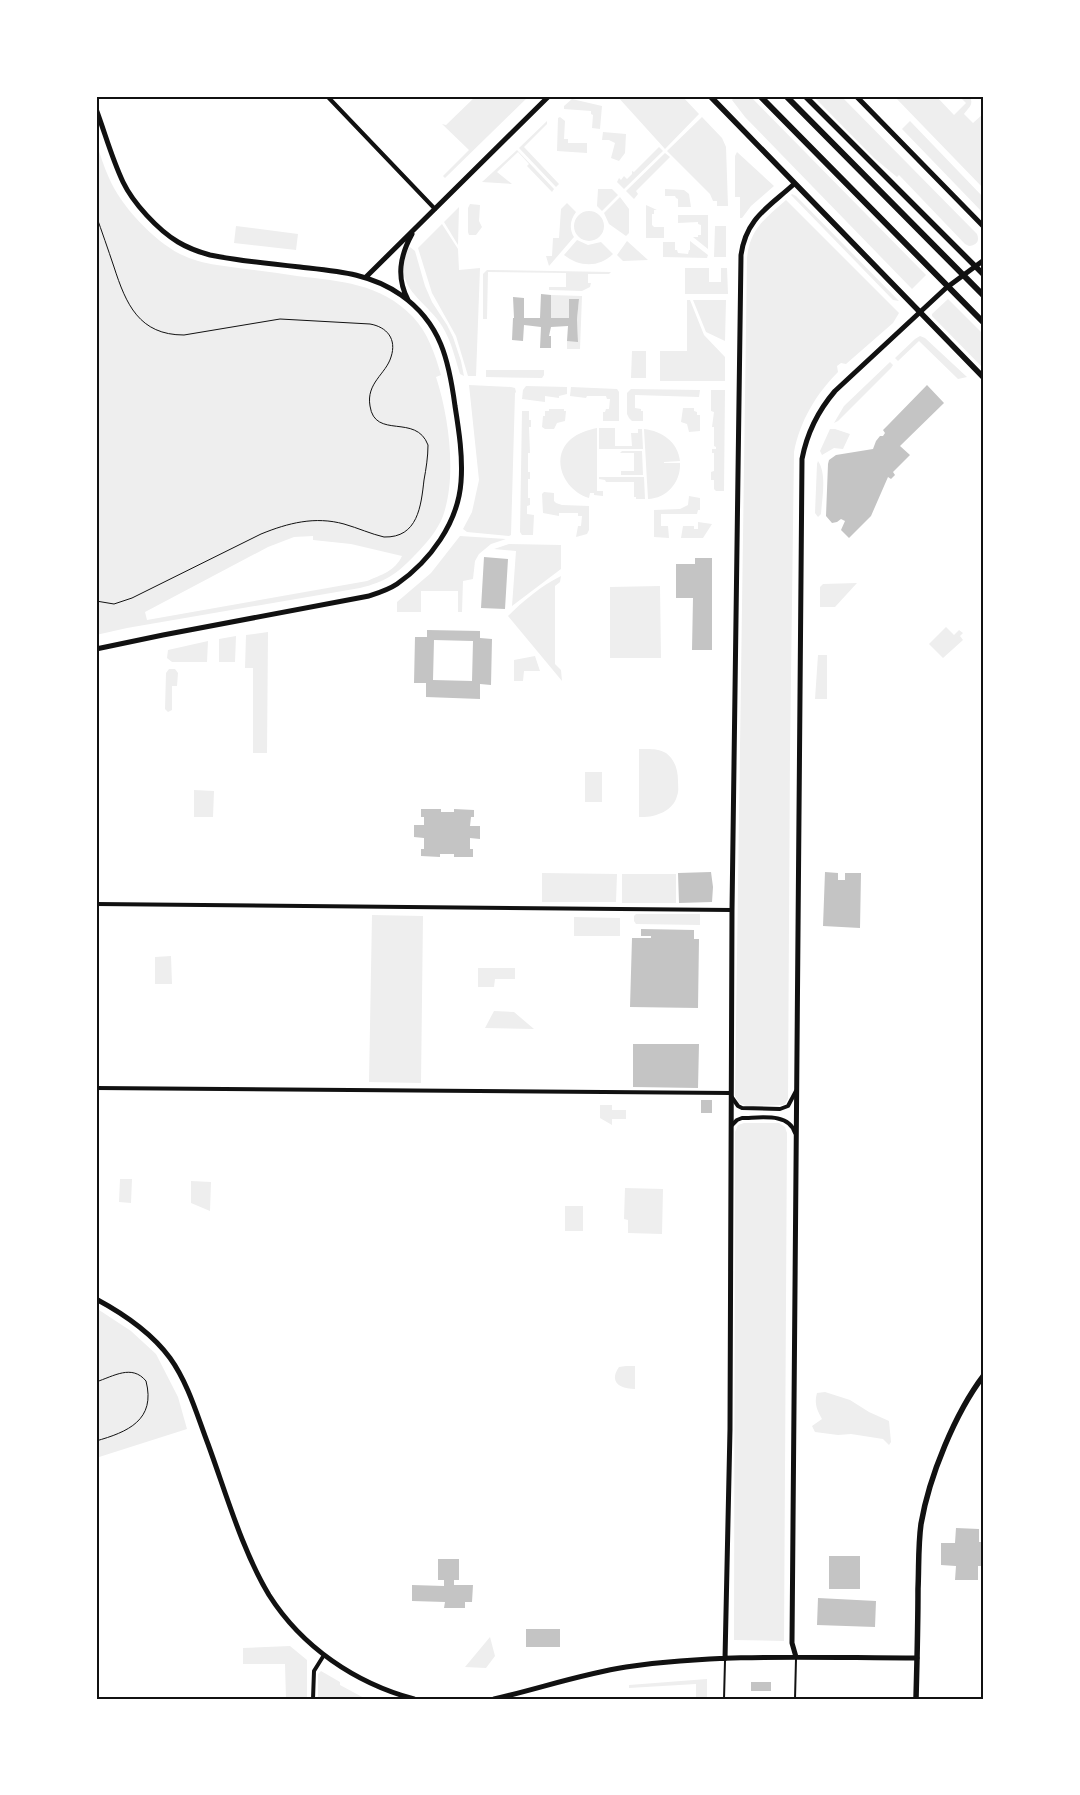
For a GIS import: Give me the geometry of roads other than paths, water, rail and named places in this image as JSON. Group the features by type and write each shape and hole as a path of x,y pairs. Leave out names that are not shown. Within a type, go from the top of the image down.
{"main road":[{"path":"710,96 984,378"},
{"path":"760,96 984,323"},
{"path":"786,96 984,296"},
{"path":"805,96 984,275"},
{"path":"916,1699 919,1550 923,1516 933,1479 948,1439 968,1399 984,1375"}],"street":[{"path":"327,96 435,209"},
{"path":"366,277 549,96"},
{"path":"856,96 984,227"},
{"path":"96,109 118,171 130,195 177,242 193,250 210,255 350,273 366,277 392,289 423,315 433,328 444,351 451,379 461,451 461,483 456,509 441,538 428,556 396,585 369,596 163,634 96,649"},
{"path":"725,1658 730,1429 732,910 741,255 745,236 753,221 794,184"},
{"path":"409,302 402,285 401,265 404,250 414,230"},
{"path":"796,1658 792,1634 802,460 809,433 826,402 852,374 946,288 984,260"},
{"path":"96,904 732,910"},
{"path":"96,1088 731,1094"},
{"path":"731,1094 738,1106 742,1108 780,1109 788,1106 797,1088"},
{"path":"731,1132 733,1123 739,1119 778,1118 791,1126 796,1140"},
{"path":"96,1299 121,1313 143,1329 170,1358 182,1379 192,1403 239,1530 273,1600 289,1620 324,1656 345,1670 371,1683 414,1699"},
{"path":"313,1699 314,1671 324,1656"},
{"path":"494,1699 615,1669 662,1663 725,1658 917,1658"}],"lane":[{"path":"724,1699 725,1658"},
{"path":"795,1699 796,1658"}]}
